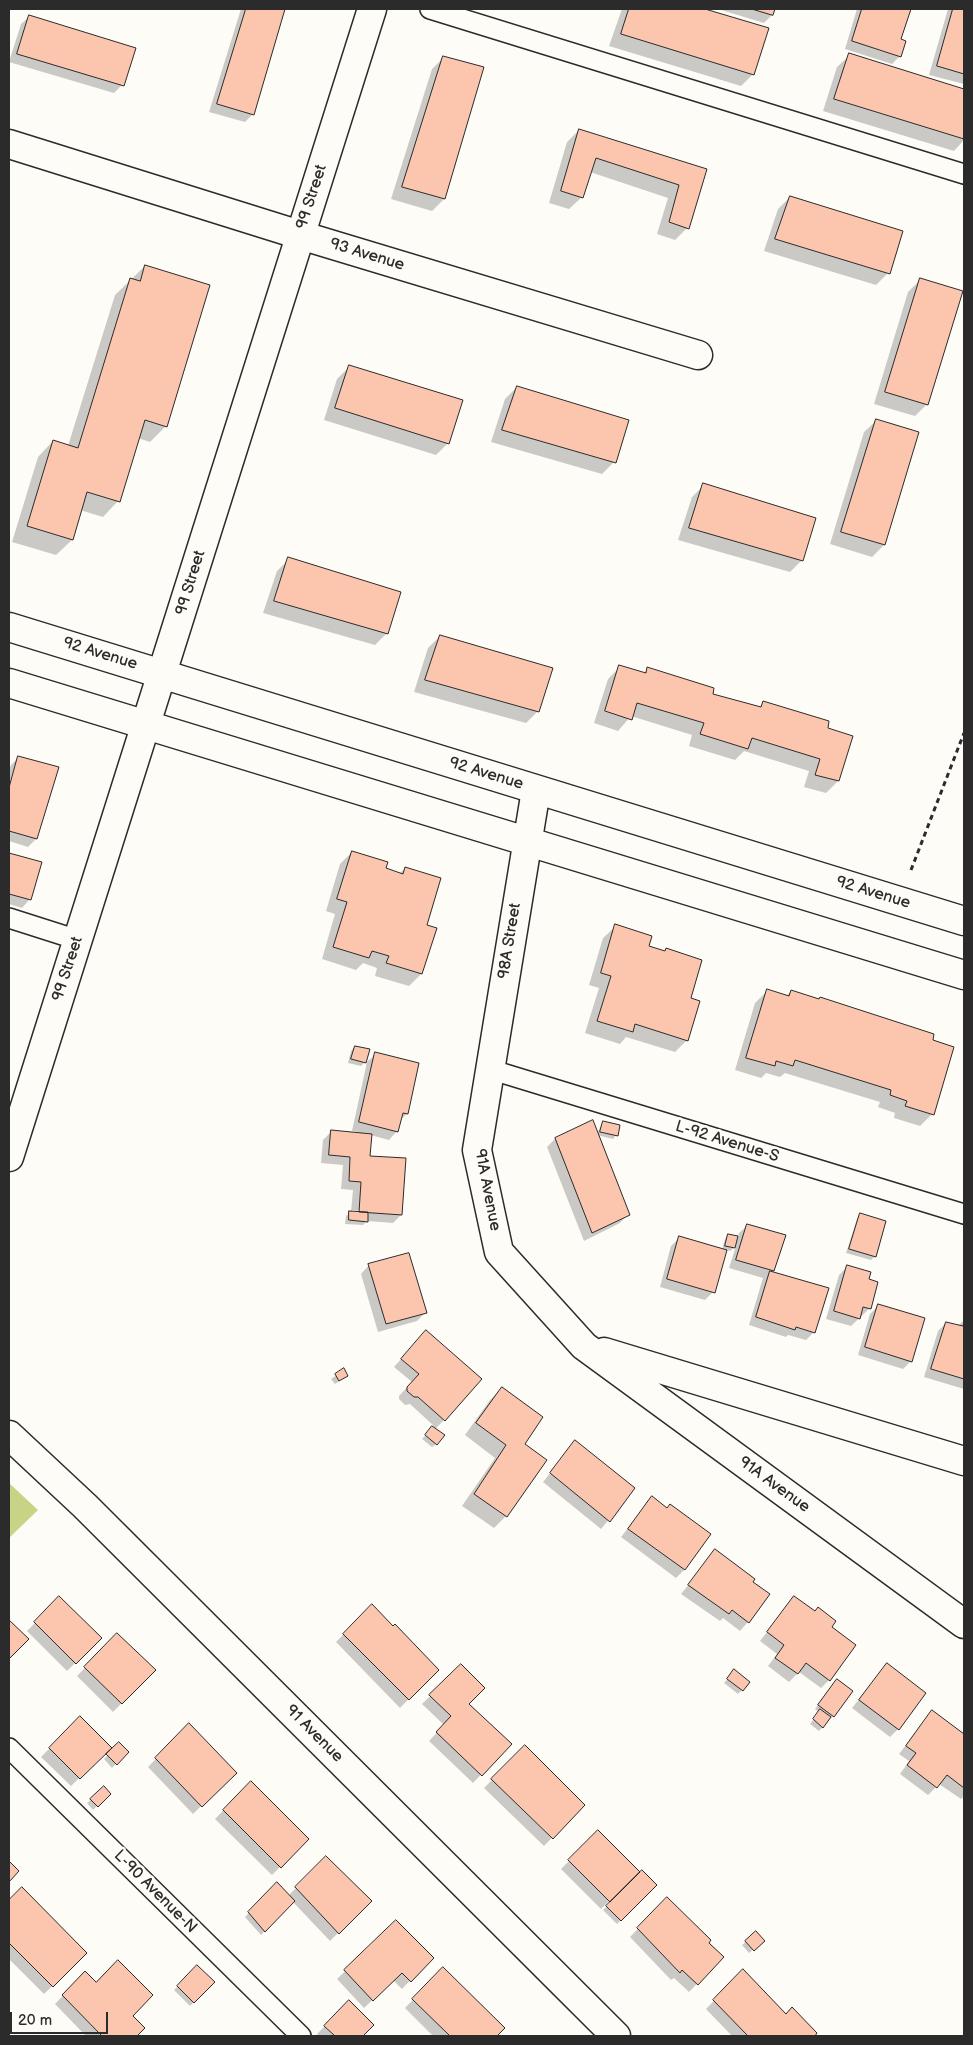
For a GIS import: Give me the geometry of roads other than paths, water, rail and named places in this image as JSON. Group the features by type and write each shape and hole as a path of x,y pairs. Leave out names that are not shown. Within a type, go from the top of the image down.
{"street":[{"name":"99 Street","path":"9,1157 372,9"},
{"name":"93 Avenue","path":"9,144 300,235 698,355"},
{"name":"92 Avenue","path":"9,626 964,921"},
{"path":"9,683 964,975"},
{"name":"98A Street","path":"487,1081 536,790"},
{"name":"91A Avenue","path":"487,1081 477,1150 499,1252 584,1346 964,1624"},
{"path":"584,1346 964,1461"},
{"name":"91 Avenue","path":"9,1435 92,1513 616,2036"}],"lane":[{"path":"430,9 964,174"},
{"path":"9,918 78,940"},
{"name":"L-92 Avenue-S","path":"487,1081 964,1214"},
{"name":"L-90 Avenue-N","path":"9,1748 301,2036"}]}
